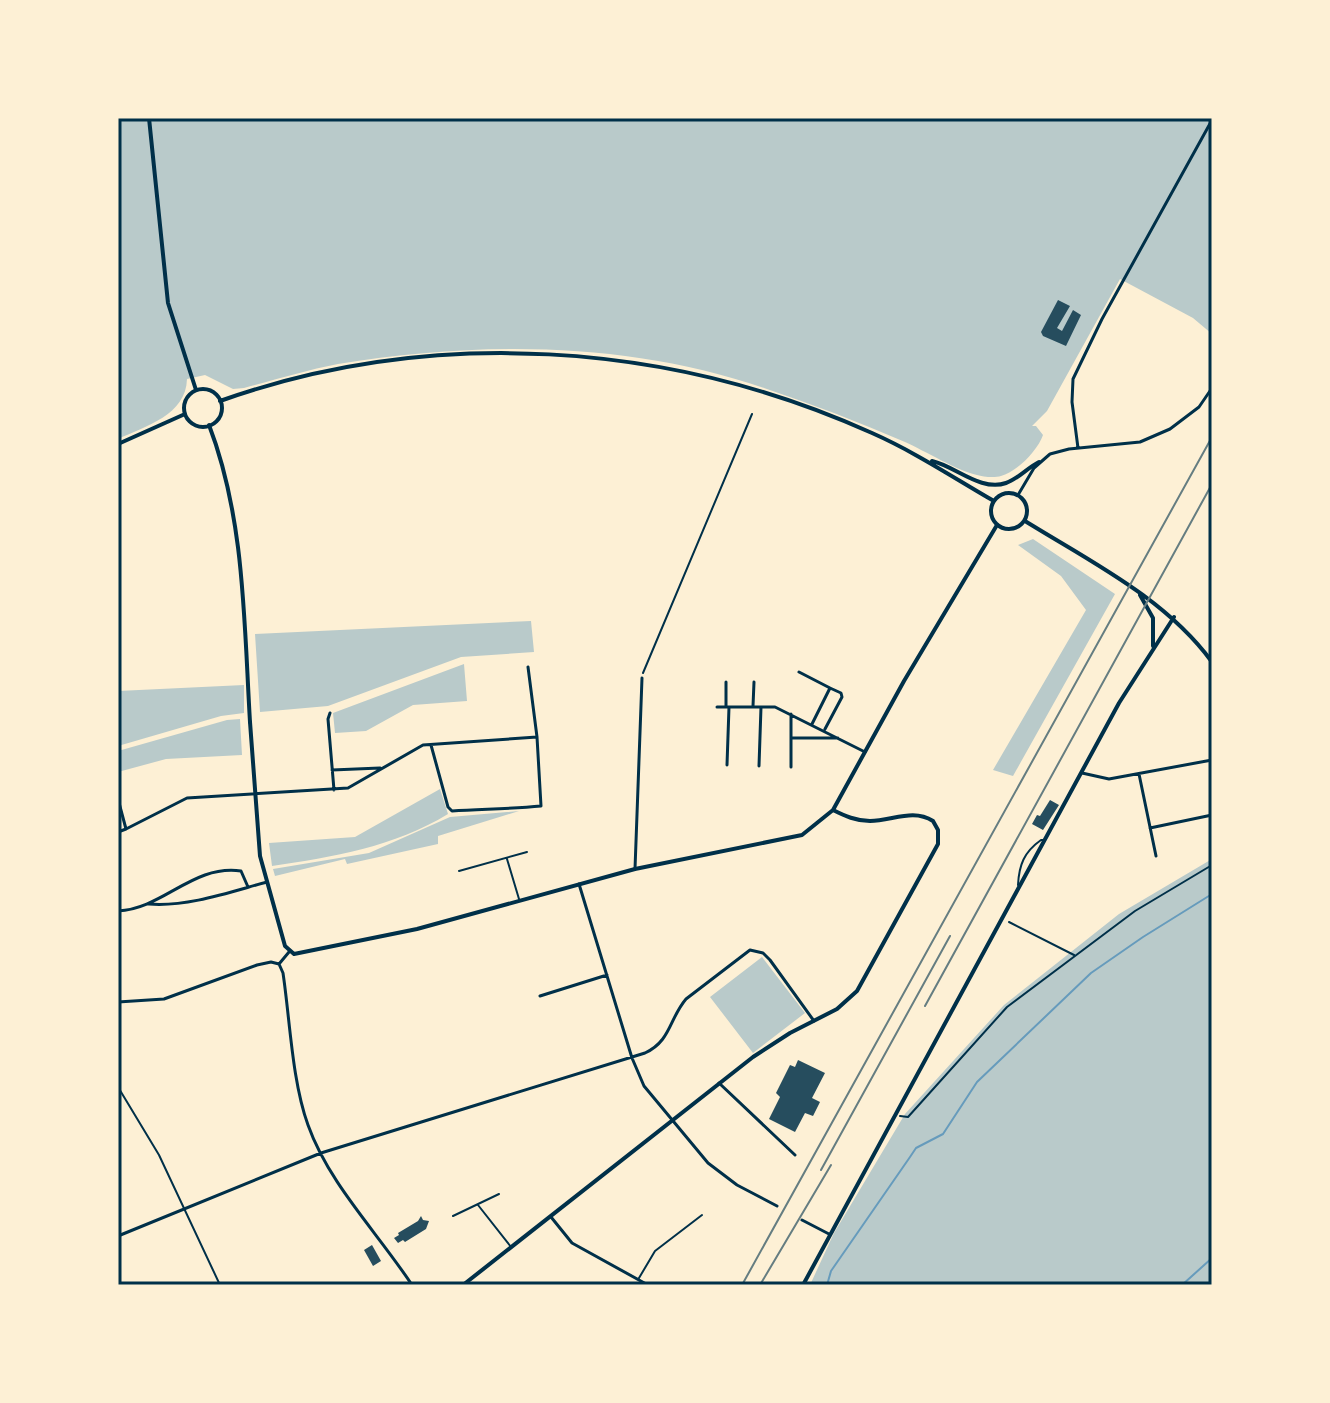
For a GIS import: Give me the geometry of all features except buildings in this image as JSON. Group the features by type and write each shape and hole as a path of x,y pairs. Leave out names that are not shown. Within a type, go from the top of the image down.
{"main road":[{"path":"149,118 168,303 196,390"},
{"path":"220,401 304,376 409,358 475,353 577,356 688,371 760,390 873,433 994,501"},
{"path":"196,390 210,390 220,401 218,418 209,425 192,423 185,414 184,402 196,390"},
{"path":"118,444 185,414"},
{"path":"209,425 227,478 236,531 260,856 285,946 289,952 301,954 372,939 635,869 802,835 833,810 904,681 997,525"},
{"path":"925,460 995,485 1015,479 1039,462"},
{"path":"1005,494 1018,495 1028,510 1025,521 1009,530 997,525 991,514 994,501 1005,494"},
{"path":"1025,521 1174,617 1212,662"},
{"path":"1138,592 1153,618 1153,649"},
{"path":"803,1285 1119,703 1174,617"},
{"path":"463,1285 753,1057 837,1009 857,991 939,839 938,830 933,821 920,815 869,821 857,820 833,810"}],"street":[{"path":"1078,448 1072,402 1073,379 1113,298 1212,120"},
{"path":"1018,495 1039,462 1050,454 1140,442 1170,429 1199,407 1212,388"},
{"path":"431,745 448,807 452,811 541,806 537,737 528,667"},
{"path":"799,672 841,693 842,697 824,730"},
{"path":"635,869 642,678"},
{"path":"726,682 727,765"},
{"path":"753,707 754,682"},
{"path":"812,724 830,688"},
{"path":"717,707 775,707 865,752"},
{"path":"759,766 761,707"},
{"path":"330,713 334,790"},
{"path":"791,714 791,767"},
{"path":"118,832 187,798 353,787 423,745 537,737"},
{"path":"791,738 838,738"},
{"path":"1082,773 1109,779 1212,760"},
{"path":"332,770 383,767"},
{"path":"1139,774 1156,856"},
{"path":"118,799 126,829"},
{"path":"1150,828 1212,815"},
{"path":"118,911 136,910 206,873 241,871 248,887"},
{"path":"148,904 197,900 267,882"},
{"path":"579,884 632,1058 644,1086 688,1142 723,1175 777,1206"},
{"path":"118,1236 321,1153 655,1049 662,1043 686,999 750,950 763,953 770,960 814,1021"},
{"path":"279,964 289,952"},
{"path":"118,1002 164,999 257,965 279,964"},
{"path":"279,964 283,973 304,1112 321,1153 345,1192 412,1285"},
{"path":"540,996 607,975"},
{"path":"719,1083 795,1155"},
{"path":"550,1217 572,1243 648,1285"},
{"path":"802,1220 829,1234"}],"lane":[{"path":"1018,891 1020,866 1030,848 1046,840"},
{"path":"459,871 527,852"},
{"path":"507,858 519,901"},
{"path":"118,1087 159,1155 220,1285"},
{"path":"453,1216 499,1194"},
{"path":"478,1205 511,1247"},
{"path":"638,1280 655,1251 702,1215"}],"path":[{"path":"642,678 752,414"},
{"path":"895,1116 908,1117 1007,1007 1135,911 1212,865"},
{"path":"1003,919 1076,956"}],"shaded area":[{"path":"118,118 1212,118 1212,334 1193,318 1120,279 1047,411 1032,426 1036,426 1043,435 1037,447 1014,470 996,477 969,473 853,420 712,373 660,361 552,350 444,351 391,356 326,366 233,389 205,375 187,379 180,402 163,418 118,439"},
{"path":"1033,539 1115,594 1013,776 993,770 1086,610 1061,576 1018,545"},
{"path":"531,621 534,652 461,657 328,706 260,712 255,634"},
{"path":"464,664 467,701 413,705 366,731 335,733 333,713"},
{"path":"244,685 244,713 221,716 118,746 118,691"},
{"path":"240,719 242,755 166,759 118,772 118,751"},
{"path":"440,789 448,814 406,835 363,849 272,866 269,843 355,837"},
{"path":"519,811 438,836 438,844 347,864 345,859 275,876 273,869 369,853 450,817"},
{"path":"1212,859 1212,1285 810,1285 834,1233 905,1114 1004,1005 1119,914"},
{"path":"762,957 805,1013 753,1053 710,997"}],"waterway":[{"path":"827,1285 831,1271 916,1148 943,1134 977,1082 1091,973 1212,894"},
{"path":"1182,1285 1212,1258"}],"railway":[{"path":"742,1285 1212,437"},
{"path":"925,1006 1212,484"},
{"path":"821,1170 950,936"},
{"path":"760,1285 831,1165"}]}
